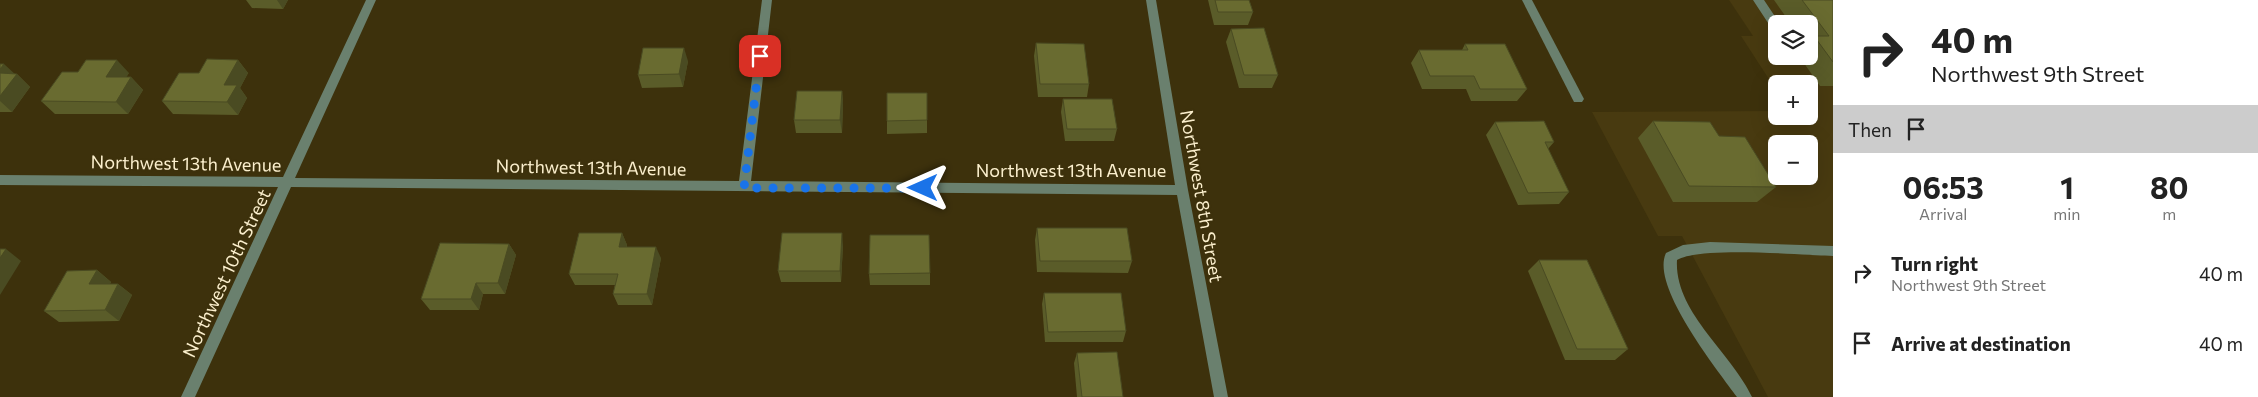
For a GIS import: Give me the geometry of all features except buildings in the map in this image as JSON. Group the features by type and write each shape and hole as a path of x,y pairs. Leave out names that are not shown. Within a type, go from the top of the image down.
{"street":[{"name":"Northwest 10th Street","path":"188,397 370,0"},
{"path":"744,188 767,0"},
{"name":"Northwest 8th Street","path":"1151,0 1182,190 1221,397"},
{"path":"1528,0 1578,99"},
{"path":"1758,0 1768,15"},
{"name":"Northwest 13th Avenue","path":"0,180 744,188 1182,190"},
{"path":"1745,397 1687,312 1670,273 1671,257 1683,250 1710,247 1833,251"}],"shaded area":[{"path":"1729,0 1833,0 1833,397 1768,397 1682,236 1658,236 1592,112 1768,111 1768,125 1818,125 1818,75 1768,75 1768,78 1741,36 1753,36"}],"route":[{"path":"760,56 744,188 923,188"}]}
